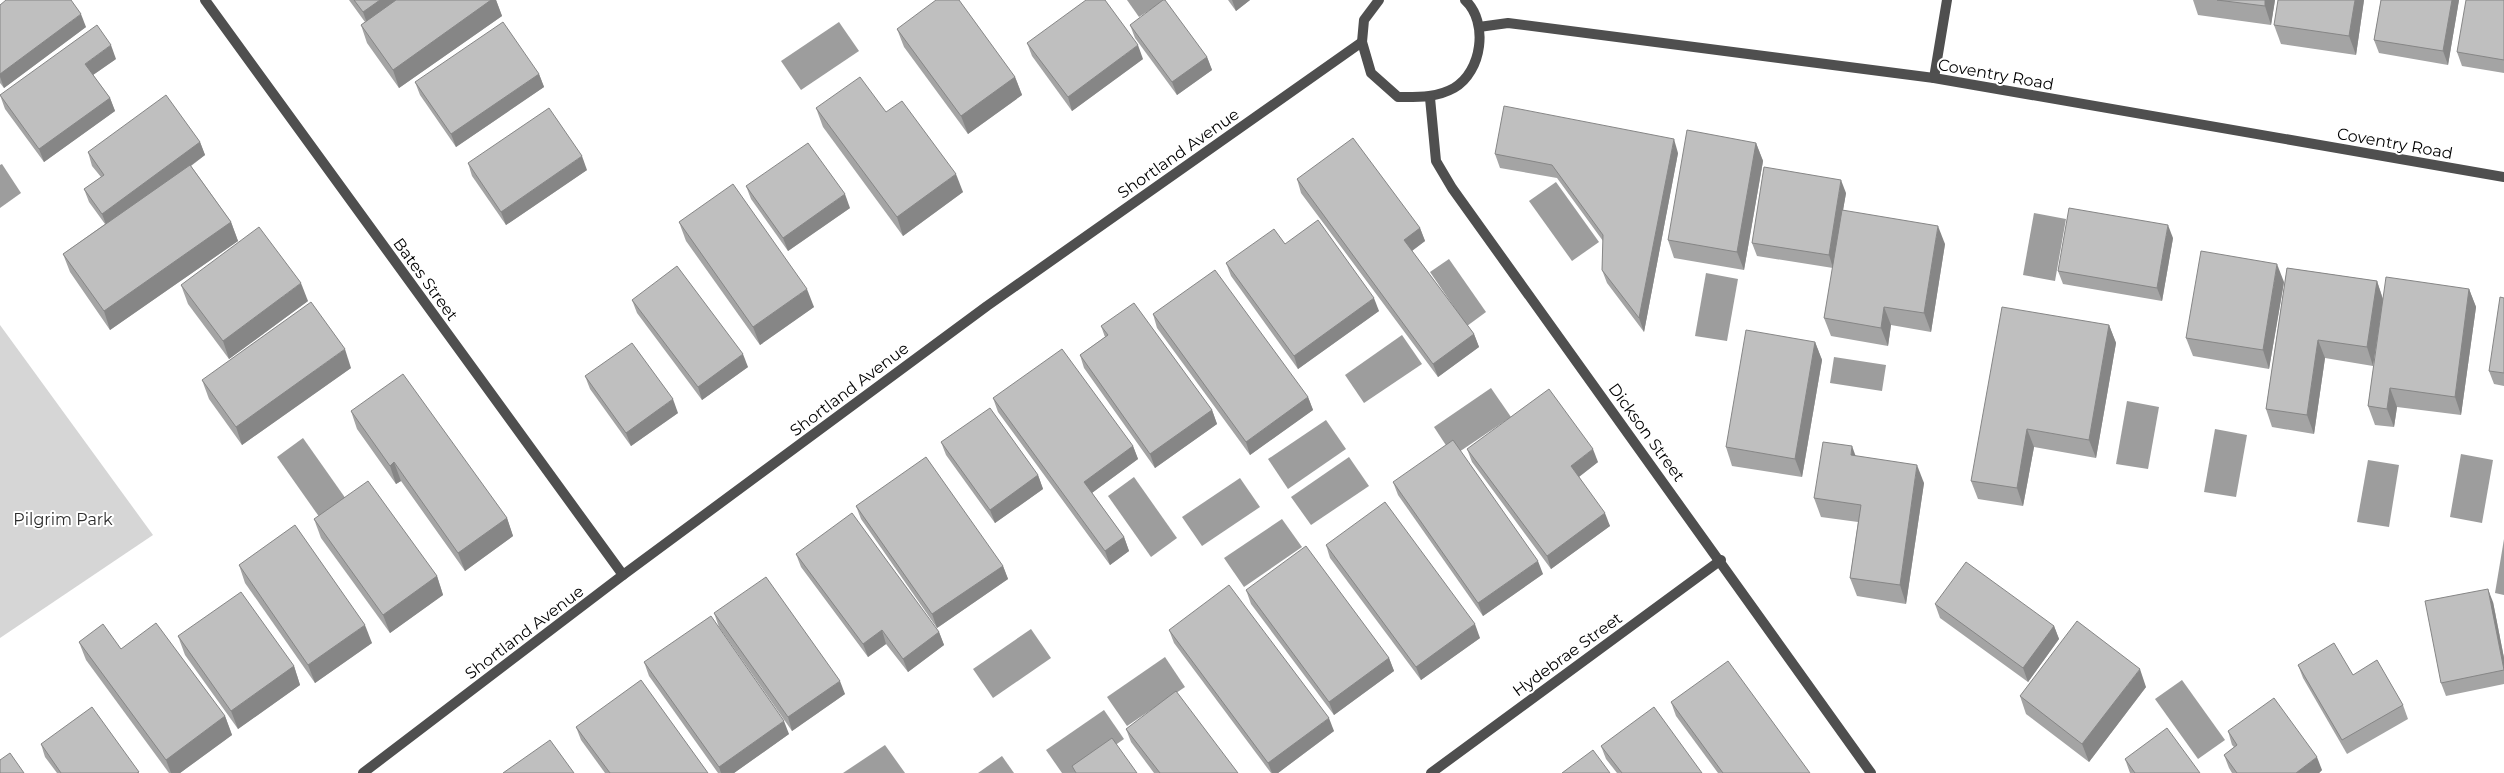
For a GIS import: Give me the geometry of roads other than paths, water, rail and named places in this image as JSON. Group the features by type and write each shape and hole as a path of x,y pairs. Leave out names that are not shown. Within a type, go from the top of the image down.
{"street":[{"name":"Bates Street","path":"205,0 624,575"},
{"path":"1379,0 1364,20 1362,42 1371,73 1398,97 1430,98 1456,88 1472,69 1480,48 1480,27 1471,5 1465,0"},
{"path":"1934,78 1947,0"},
{"name":"Coventry Road","path":"1480,27 1508,23 1934,78 2504,177"},
{"name":"Shortland Avenue","path":"363,773 624,575 987,306 1362,42"},
{"name":"Dickson Street","path":"1430,98 1436,161 1452,188 1871,773"},
{"name":"Hydebrae Street","path":"1431,773 1720,560"}],"park label":[{"name":"Pilgrim Park","path":"63,519"}]}
